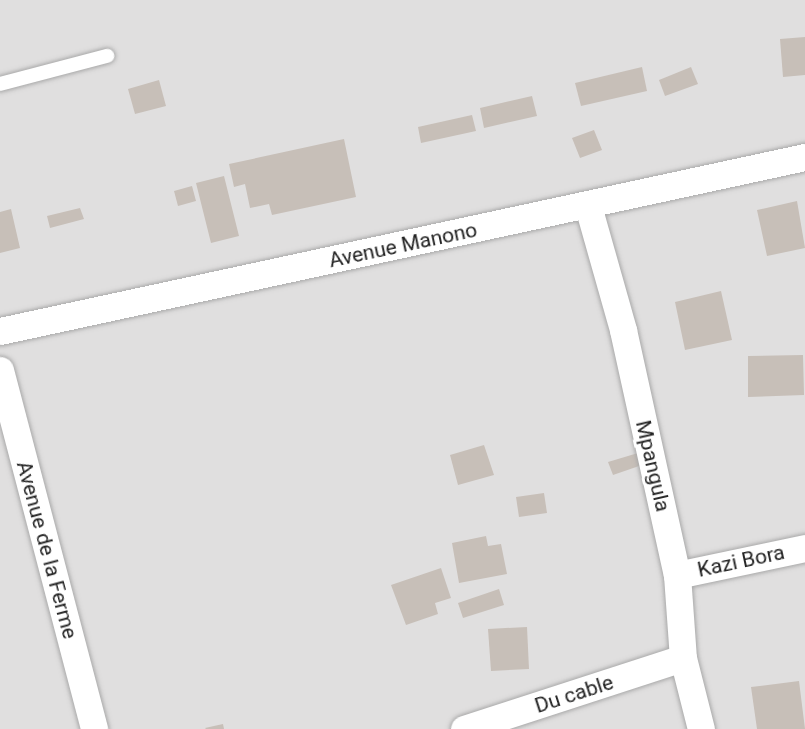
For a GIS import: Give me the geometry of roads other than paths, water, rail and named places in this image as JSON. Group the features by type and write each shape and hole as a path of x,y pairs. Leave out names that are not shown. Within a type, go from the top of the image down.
{"street":[{"name":"Avenue Manono","path":"0,331 588,206 805,157"},
{"name":"Mpangula","path":"588,206 623,330 677,575 683,658 701,729"},
{"name":"Avenue de la Ferme","path":"0,370 94,729"},
{"name":"Kazi Bora","path":"677,575 805,548"},
{"name":"Du cable","path":"464,729 683,658"}],"lane":[{"path":"0,84 107,56"}]}
